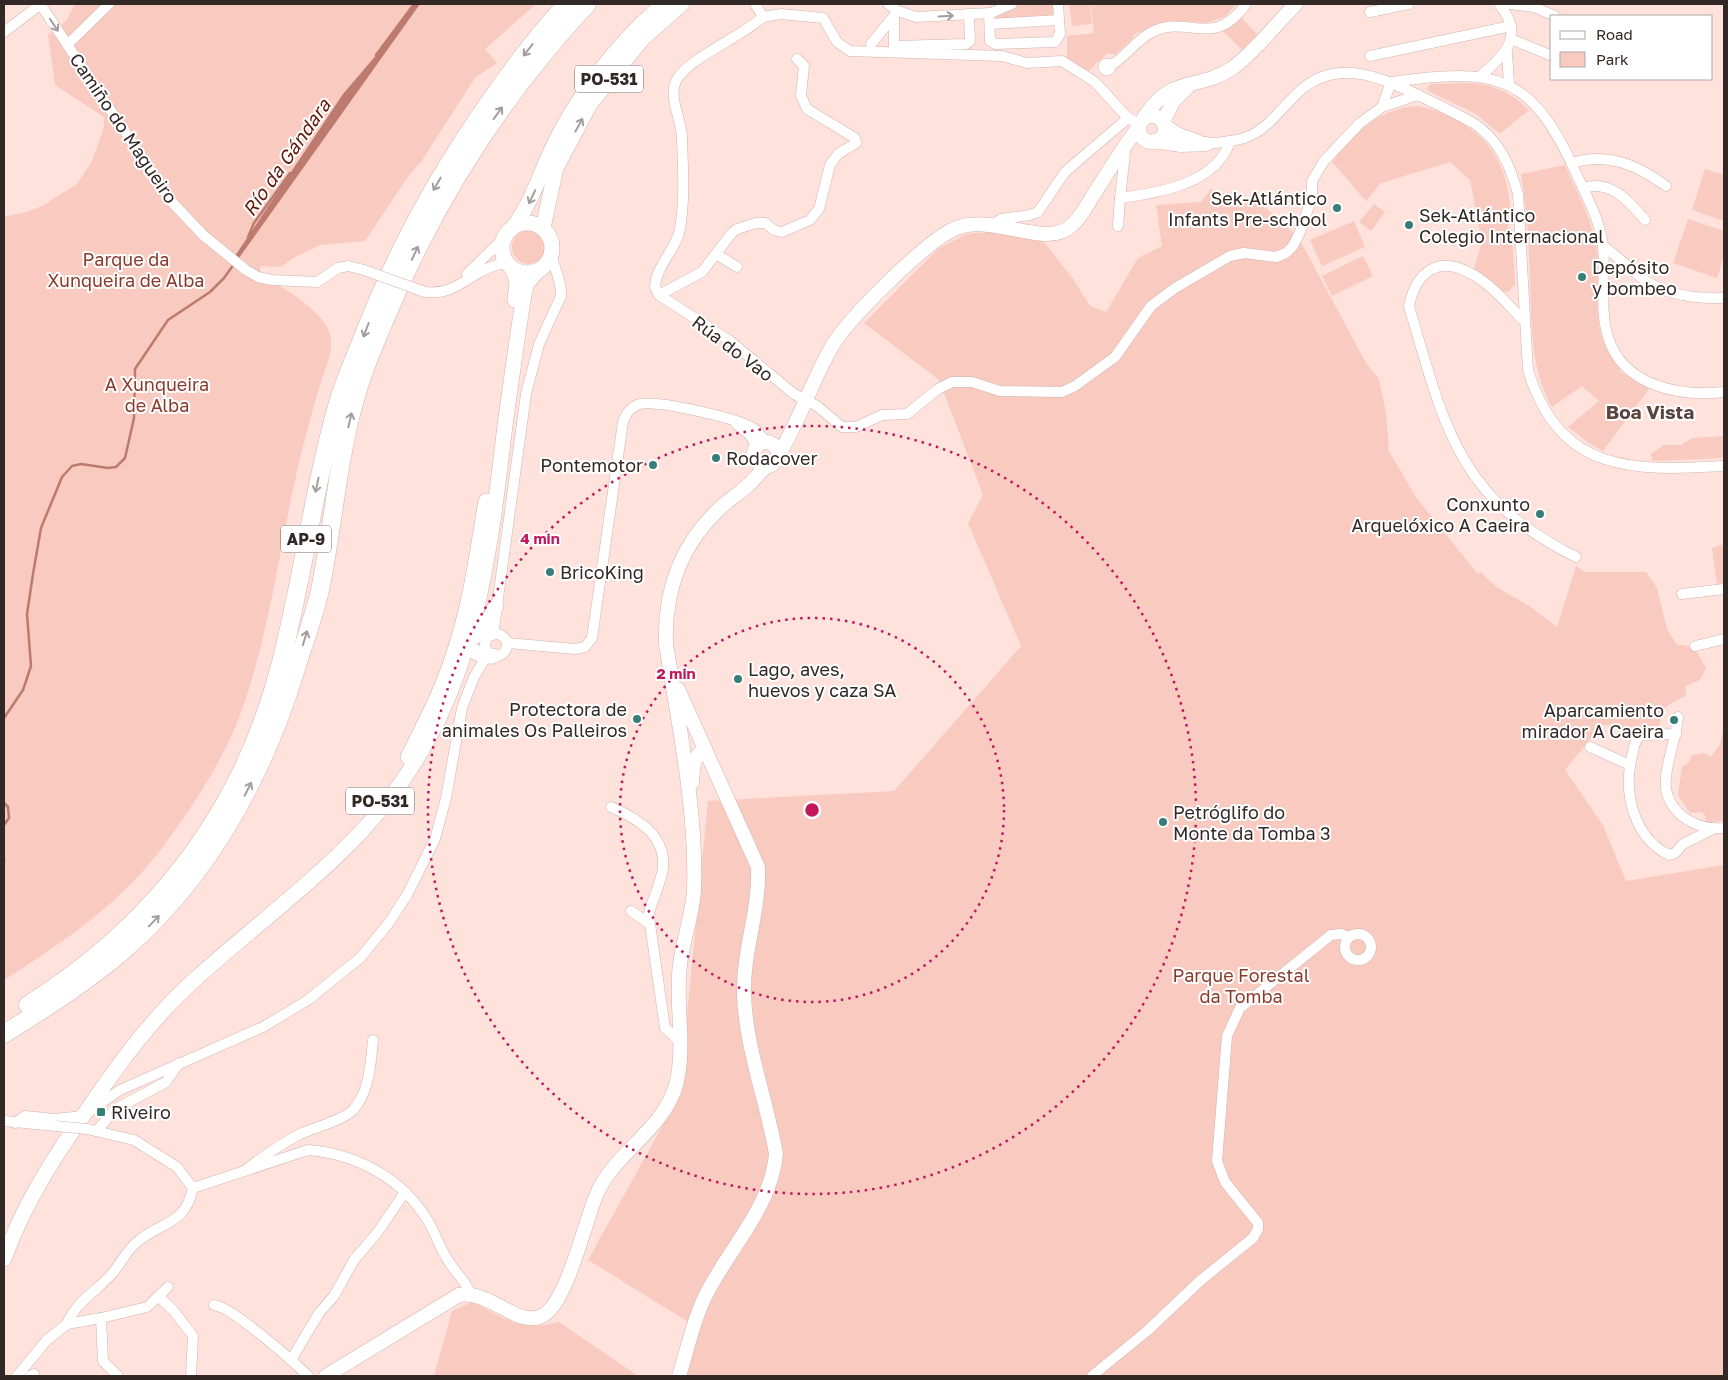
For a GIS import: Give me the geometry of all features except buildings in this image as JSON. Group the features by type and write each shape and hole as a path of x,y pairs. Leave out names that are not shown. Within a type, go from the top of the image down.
{"highway":[{"name":"AP-9","path":"4,1034 91,976 152,924 204,862 242,801 283,709 319,593 340,461 354,401 373,349 419,244 450,188 490,124 540,57 587,4"},
{"path":"540,57 597,4"},
{"name":"AP-9","path":"4,1020 90,962 132,926 180,874 202,844 222,811 240,778 268,707 288,632 318,480 339,400 368,324 393,266 461,142 508,76 564,7"}],"main road":[{"name":"PO-531","path":"4,1238 24,1194 85,1124 124,1046 179,985 298,883 357,828 385,795 403,766 440,693 453,658 464,617 493,458 517,282 502,246 504,238 516,225 533,196 550,153 584,93 630,34 663,4"},
{"name":"PO-531","path":"543,228 556,168 590,104 643,38 682,4"},
{"path":"516,225 530,222 543,228 552,240 552,255"},
{"name":"PO-531","path":"4,1259 29,1200 85,1124 123,1059 164,1009 200,975 329,865 365,829 411,768 447,698 469,640 483,587 524,295 527,283 552,255"},
{"path":"509,265 524,273 539,271"},
{"path":"488,657 469,648 468,630 480,582 483,542 504,414 504,379"},
{"path":"469,640 479,635 485,628 496,606"},
{"path":"424,724 469,669 488,657"}],"street":[{"path":"4,32 41,4"},
{"name":"Camiño do Magueiro","path":"41,4 170,200 203,235 246,270 258,277 272,280 317,282 338,268 348,266 425,292 438,294 446,292"},
{"path":"68,44 109,4"},
{"path":"755,4 763,17"},
{"path":"888,4 896,14 894,46 966,44 970,41 969,14"},
{"path":"989,18 1012,4"},
{"path":"989,18 990,41 995,44 1055,42 1060,34 1058,4"},
{"path":"1110,66 1153,32 1179,27 1201,30 1216,29 1234,18 1246,4"},
{"path":"326,1376 459,1295 470,1293 492,1300 525,1318 539,1318 550,1309 575,1259 600,1186 661,1114 670,1100 676,1085 680,968 694,889 690,811 665,620 673,577 683,554 705,522 750,484 767,453 788,438 826,355 839,335 923,250 954,229 972,223 994,224 1042,234 1054,234 1065,231 1079,218 1120,158 1138,122 1153,104 1174,88 1222,74 1236,66 1296,4"},
{"path":"1370,12 1409,4"},
{"path":"1499,4 1506,12 1511,26 1511,39 1507,52 1509,84"},
{"path":"1510,4 1534,7 1554,15"},
{"path":"797,59 804,66 801,96 806,109 831,125 852,135 856,143 838,154 830,165 819,209 810,220 782,232 774,230 765,223 756,223 737,229 702,272 660,295 655,287 656,280 663,264 672,252 680,230 682,136 674,85 679,77 704,57 742,34 763,17 781,14 823,18 837,42 850,51 1002,56 1027,63 1062,61 1070,64 1105,90 1138,122 1140,136 1152,141 1181,145 1230,141 1255,134 1315,80 1332,74 1365,74 1391,82 1460,115 1487,132 1501,149 1511,168 1518,194 1526,357 1534,390 1556,426 1574,442 1605,460 1634,468 1660,470 1724,466"},
{"path":"896,14 916,17 969,14 989,18 1059,20"},
{"path":"872,44 896,14"},
{"path":"1370,56 1511,26"},
{"path":"1511,39 1550,55"},
{"path":"1480,76 1507,52"},
{"path":"1391,82 1425,77 1480,76 1509,84 1526,96 1553,127 1600,228 1603,246 1605,321 1608,337 1616,354 1636,374 1662,388 1682,393 1724,392"},
{"path":"1120,158 1162,137 1164,124 1174,100 1195,82"},
{"path":"1382,107 1391,82"},
{"path":"1382,107 1418,95"},
{"name":"Rúa do Vao","path":"660,295 730,341 774,379 830,416 842,427 848,428 882,415 907,414 938,389 952,382 972,382 1000,391 1062,392 1075,386 1115,357 1159,298 1230,256 1244,253 1276,256 1286,253 1293,246 1300,232 1312,196 1312,181 1324,161 1359,124 1382,107"},
{"path":"994,224 1001,219 1030,216 1038,212 1065,172 1138,122 1154,115 1164,124 1188,139 1206,144"},
{"path":"1120,198 1195,180 1214,167 1226,152 1230,141"},
{"path":"1118,226 1120,158"},
{"path":"1571,163 1587,158 1612,159 1628,164 1666,186"},
{"path":"1582,188 1598,186 1616,191 1625,197 1645,220"},
{"path":"446,292 482,261 504,238"},
{"path":"1603,246 1644,279 1659,287 1694,297 1724,298"},
{"path":"716,254 737,267"},
{"path":"85,1124 120,1090 263,1027 308,1000 362,957 407,896 435,839 446,798 462,708 474,677 488,657 486,646 488,639 493,635 526,394 539,344 561,292 552,255"},
{"path":"446,292 481,271 509,265"},
{"path":"1523,320 1472,274 1458,268 1442,266 1429,270 1419,279 1412,292 1410,306 1446,425 1472,474 1491,498 1524,528 1576,557"},
{"path":"539,271 550,273 561,292"},
{"path":"507,643 575,649 585,647 592,638 623,422 628,411 638,404 652,403 749,425 758,432 767,453"},
{"path":"1682,594 1724,589"},
{"path":"488,657 504,653 507,643 504,637 493,635"},
{"path":"1695,646 1724,639"},
{"path":"672,680 680,692 706,756 758,867 759,886 745,970 746,1016 776,1154 774,1172 764,1200 708,1291 678,1376"},
{"path":"447,698 462,708"},
{"path":"1678,717 1676,734 1665,779 1672,804 1682,817 1697,826 1713,829 1724,828"},
{"path":"680,735 686,732 699,735"},
{"path":"1676,734 1641,735 1635,742 1630,765 1628,795 1635,819 1659,849 1669,855 1675,853 1683,844 1713,829"},
{"path":"680,735 706,756"},
{"path":"1590,747 1630,765"},
{"path":"690,811 693,767 696,756 706,756"},
{"path":"611,807 639,820 655,837 660,850 663,867 648,916 665,1028 678,1040"},
{"path":"631,911 650,924"},
{"path":"1092,1376 1147,1331 1201,1280 1253,1238 1258,1229 1258,1223 1252,1213 1225,1182 1217,1161 1228,1036 1240,1008 1254,995 1331,935 1341,934 1349,937"},
{"path":"241,1173 269,1152 299,1135 351,1112 358,1103 370,1071 373,1040"},
{"path":"4,1121 56,1126 85,1124 166,1082 179,1063"},
{"path":"14,1123 25,1116 55,1119 85,1124 134,1140 177,1167 193,1188"},
{"path":"193,1188 308,1150 326,1151 366,1166 390,1177 405,1192 428,1221 449,1263 466,1282 470,1293"},
{"path":"17,1376 47,1340 67,1324 81,1302 111,1275 137,1241 176,1220 183,1213 193,1188"},
{"path":"291,1360 319,1313 334,1296 354,1260 377,1234 405,1192"},
{"path":"67,1324 137,1311 147,1307 168,1287"},
{"path":"159,1297 173,1310 193,1336 190,1376"},
{"path":"214,1305 228,1311 291,1360 308,1376"},
{"path":"101,1318 102,1361 118,1376"}],"green space":[{"name":"A Xunqueira de Alba","path":"75,4 536,4 485,49 497,63 475,78 421,162 409,175 365,241 320,245 295,257 281,267 260,266 261,275 292,293 314,311 328,330 331,345 301,454 260,651 240,715 225,749 207,782 176,829 148,865 111,903 91,919 49,951 4,980 4,217 42,206 77,184 92,161 104,127 104,117 55,85 48,35 66,21"},
{"path":"1021,4 1054,4 1055,15 1050,18 997,20 997,16"},
{"path":"1069,4 1090,4 1092,24 1072,26"},
{"path":"1091,4 1237,4 1224,17 1206,23 1166,22 1133,35 1134,37 1116,54 1107,54 1087,72 1067,59 1067,36 1094,33"},
{"path":"1240,16 1257,34 1242,50 1222,30"},
{"path":"1473,83 1503,91 1529,110 1500,134 1476,114 1428,91 1427,88 1430,84"},
{"path":"1415,106 1441,113 1470,129 1482,139 1499,162 1508,189 1512,222 1508,224 1508,231 1512,232 1515,284 1508,292 1501,291 1474,269 1481,245 1470,180 1450,162 1381,183 1366,201 1332,162 1358,133 1378,118 1401,108"},
{"path":"1565,165 1587,214 1594,235 1598,263 1599,325 1603,339 1621,370 1619,371 1649,389 1603,451 1568,427 1599,401 1582,386 1552,407 1545,392 1536,362 1531,314 1525,201 1521,174"},
{"path":"1705,169 1724,175 1724,221 1692,210"},
{"name":"Parque Forestal da Tomba","path":"1211,189 1266,208 1291,230 1302,244 1366,363 1379,379 1386,413 1389,451 1415,496 1478,574 1481,572 1497,587 1529,606 1557,627 1576,566 1585,572 1646,572 1657,588 1667,629 1677,645 1689,646 1696,650 1706,668 1700,680 1686,686 1686,695 1667,706 1661,715 1659,730 1602,725 1565,770 1603,825 1626,881 1724,865 1724,1376 684,1376 700,1329 588,1260 679,1096 708,801 894,791 1021,646 968,523 983,495 939,380 864,323 938,249 966,234 998,231 1043,241 1074,280 1090,306 1106,312 1138,258 1162,246 1156,205 1201,202"},
{"path":"1374,204 1385,212 1371,231 1359,222"},
{"path":"1688,219 1724,231 1724,256 1717,278 1673,263"},
{"path":"1354,221 1365,247 1322,266 1310,240"},
{"path":"529,230 541,235 546,247 541,259 529,264 517,259 512,247 517,235"},
{"path":"1363,256 1373,276 1332,296 1322,276"},
{"path":"1724,436 1724,458 1652,461 1651,454 1664,445 1681,445 1692,438"},
{"path":"1724,544 1724,582 1717,584 1712,548"},
{"path":"1724,726 1724,821 1706,822 1705,815 1701,812 1690,813 1678,795 1682,767 1689,762 1692,755 1704,753 1711,757 1720,744"},
{"path":"472,1302 523,1325 545,1325 559,1322 638,1376 434,1376 452,1311"}],"shaded area":[{"path":"413,4 420,4 239,258 235,256 343,94 378,53"}],"waterway":[{"name":"Río da Gándara","path":"376,55 414,4"},
{"name":"Río da Gándara","path":"248,237 254,223 290,173"},
{"name":"Río da Gándara","path":"4,718 23,690 31,666 27,614 33,574 41,528 62,477 72,466 81,464 108,468 116,467 125,458 134,418 135,369 168,320 210,292 224,278 234,264"},
{"name":"Río da Gándara","path":"4,803 8,807 9,818 4,825"}],"place":[{"name":"Sek-Atlántico Infants Pre-school","path":"1337,208"},
{"name":"Sek-Atlántico Colegio Internacional","path":"1409,225"},
{"name":"Depósito y bombeo","path":"1582,277"},
{"name":"Rodacover","path":"716,458"},
{"name":"Pontemotor","path":"653,465"},
{"name":"Conxunto Arquelóxico A Caeira","path":"1540,514"},
{"name":"BricoKing","path":"550,572"},
{"name":"Lago, aves, huevos y caza SA","path":"738,679"},
{"name":"Protectora de animales Os Palleiros","path":"637,719"},
{"name":"Aparcamiento mirador A Caeira","path":"1674,720"},
{"name":"Petróglifo do Monte da Tomba 3","path":"1163,822"},
{"name":"Riveiro","path":"101,1112"}],"district":[{"name":"Boa Vista","path":"1650,411"}],"park label":[{"name":"Parque da Xunqueira de Alba","path":"126,269"}]}
